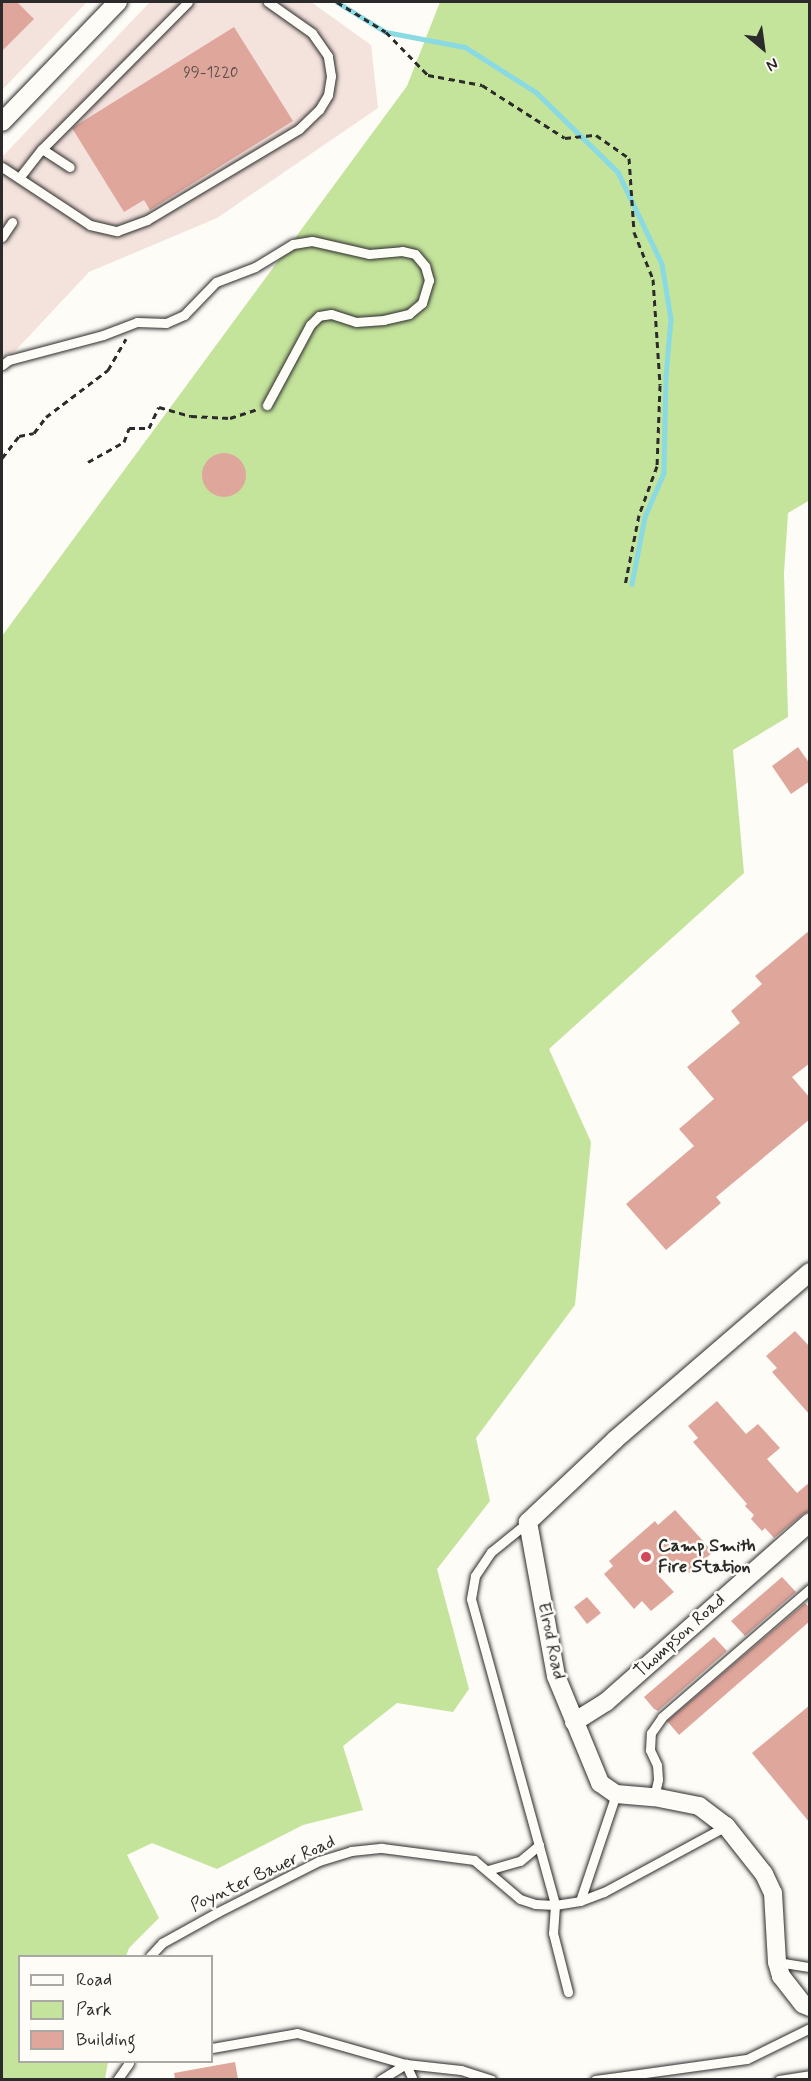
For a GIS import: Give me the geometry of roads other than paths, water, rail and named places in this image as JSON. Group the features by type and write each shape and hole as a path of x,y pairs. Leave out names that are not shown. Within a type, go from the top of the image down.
{"street":[{"path":"2,122 118,2"},
{"path":"528,1522 615,1440 810,1272"},
{"name":"Elrod Road","path":"528,1522 556,1676 600,1784 616,1794"},
{"name":"Thompson Road","path":"574,1722 606,1702 810,1522"},
{"path":"616,1794 654,1797 699,1806 726,1826 757,1864 773,1893 777,1962 781,1976 806,2006"}],"lane":[{"path":"19,178 42,149 188,2"},
{"path":"2,167 90,225 117,231 147,220 299,129 319,110 328,95 332,76 328,56 312,33 268,2"},
{"path":"42,149 70,168"},
{"path":"2,237 12,222"},
{"path":"2,365 103,336 136,322 166,323 184,315 216,282 255,267 293,244 312,241 369,254 402,251 415,254 425,266 429,280 422,303 409,314 384,320 356,322 331,314 319,316 310,325 267,405"},
{"path":"528,1522 491,1552 475,1576 471,1599 555,1905 553,1933 568,1992"},
{"path":"654,1797 658,1779 657,1765 650,1750 651,1733 657,1725 810,1589"},
{"path":"580,1901 616,1794"},
{"name":"Poynter Bauer Road","path":"151,1955 162,1943 218,1912 319,1861 351,1851 382,1848 474,1860 520,1899 535,1904 555,1905 580,1901 604,1892 726,1826"},
{"path":"488,1870 520,1861 539,1845"},
{"path":"777,1962 810,1967"},
{"path":"595,2079 747,2059 810,2028"},
{"path":"213,2048 297,2032 406,2064 461,2070 491,2079"},
{"path":"117,2079 131,2063"},
{"path":"380,2079 406,2064"},
{"path":"406,2064 413,2079"},
{"path":"779,2079 810,2074"}],"waterway":[{"path":"337,2 386,32 465,47 536,92 618,172 662,264 671,319 666,376 664,473 645,517 632,584"}],"place":[{"name":"Camp Smith Fire Station","path":"646,1557"}]}
